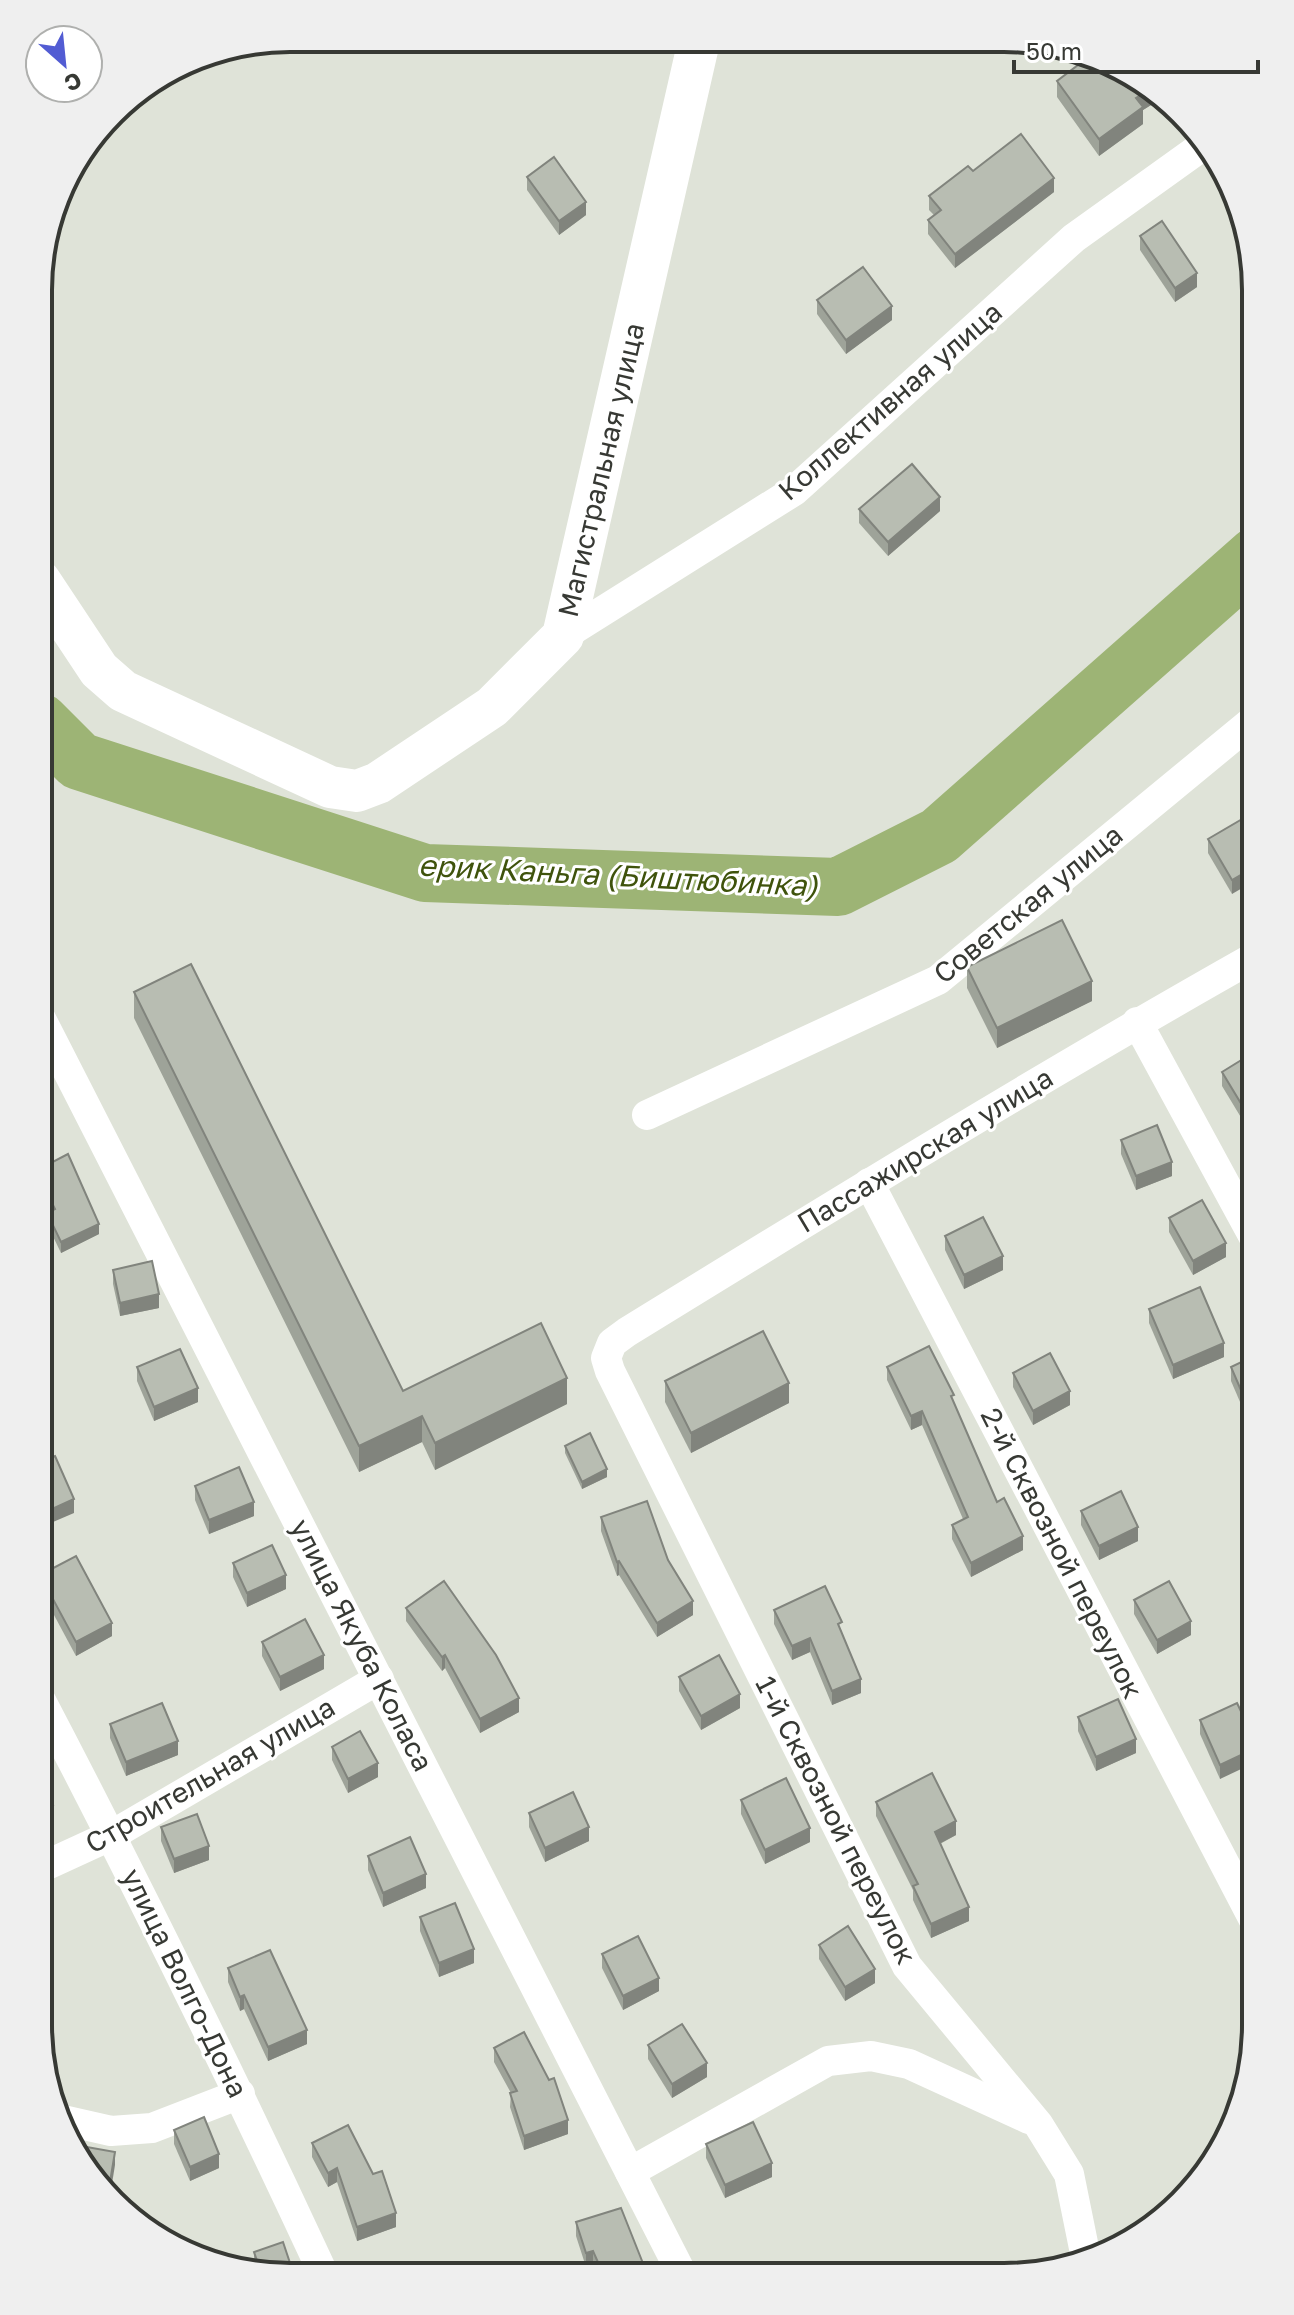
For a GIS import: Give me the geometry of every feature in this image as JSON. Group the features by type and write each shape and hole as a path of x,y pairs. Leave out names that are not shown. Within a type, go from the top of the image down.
{"street":[{"name":"Магистральная улица","path":"52,599 99,670 123,691 342,790 365,789 378,783 492,707 563,636 696,52"},
{"name":"Коллективная улица","path":"563,636 794,491 1074,238 1196,150"},
{"name":"Советская улица","path":"647,1115 938,980 1242,730"},
{"name":"Пассажирская улица","path":"606,1358 612,1343 627,1332 1137,1022 1242,964"},
{"path":"1137,1022 1241,1214"},
{"name":"улица Якуба Коласа","path":"52,1040 676,2263"},
{"name":"2-й Сквозной переулок","path":"869,1183 1241,1895"},
{"name":"1-й Сквозной переулок","path":"606,1358 907,1966 1038,2124 1069,2174 1084,2249"},
{"name":"Строительная улица","path":"52,1863 112,1835 379,1679"},
{"name":"улица Волго-Дона","path":"52,1721 112,1835 240,2094 318,2263"},
{"path":"630,2172 828,2061 871,2056 909,2064 1038,2124"},
{"path":"74,2123 111,2131 152,2128 240,2094"}],"building":[{"path":"1081,65 1136,92 1140,95 1136,98 1143,107 1099,139 1057,81"},
{"path":"1021,134 1054,178 955,254 928,220 941,210 929,196 968,166 973,171"},
{"path":"554,157 586,202 559,221 527,177"},
{"path":"1162,221 1197,273 1175,288 1140,236"},
{"path":"863,267 892,306 846,340 817,300"},
{"path":"912,464 940,497 888,542 859,509"},
{"path":"1242,819 1242,874 1232,880 1208,839"},
{"path":"1062,920 1092,981 997,1028 967,967"},
{"path":"191,964 403,1391 541,1323 567,1378 435,1443 422,1416 359,1446 134,992"},
{"path":"1242,1060 1242,1104 1222,1072"},
{"path":"1157,1125 1172,1162 1136,1176 1121,1140"},
{"path":"68,1154 99,1224 61,1242 52,1223 52,1210 55,1209 52,1203 52,1162"},
{"path":"1202,1200 1226,1243 1193,1261 1169,1218"},
{"path":"983,1217 1003,1256 964,1275 945,1236"},
{"path":"152,1261 159,1294 120,1303 113,1270"},
{"path":"1200,1287 1224,1343 1173,1365 1149,1309"},
{"path":"763,1331 789,1383 691,1433 665,1381"},
{"path":"929,1346 954,1395 951,1396 997,1502 1004,1498 1023,1536 971,1563 952,1525 968,1517 922,1411 911,1416 887,1367"},
{"path":"180,1349 198,1388 154,1407 137,1367"},
{"path":"1050,1353 1070,1391 1033,1411 1013,1373"},
{"path":"1241,1362 1241,1391 1231,1367"},
{"path":"590,1433 607,1469 582,1482 565,1446"},
{"path":"55,1456 74,1499 52,1509 52,1457"},
{"path":"239,1467 254,1502 209,1520 195,1486"},
{"path":"1121,1491 1138,1527 1099,1546 1081,1511"},
{"path":"647,1501 668,1560 693,1601 657,1623 617,1562 601,1517"},
{"path":"272,1545 286,1575 247,1593 233,1563"},
{"path":"76,1556 112,1623 76,1642 52,1597 52,1569"},
{"path":"444,1581 496,1655 519,1698 480,1719 445,1655 442,1657 406,1608"},
{"path":"1169,1581 1191,1621 1157,1640 1134,1600"},
{"path":"825,1586 842,1622 838,1624 861,1679 832,1691 810,1638 792,1646 774,1610"},
{"path":"305,1619 324,1655 280,1677 262,1642"},
{"path":"719,1655 740,1694 701,1716 679,1677"},
{"path":"1118,1699 1136,1739 1096,1757 1078,1717"},
{"path":"162,1703 178,1741 126,1762 110,1724"},
{"path":"1237,1703 1241,1712 1241,1755 1220,1765 1200,1720"},
{"path":"360,1731 378,1763 348,1779 332,1747"},
{"path":"932,1773 956,1821 935,1832 969,1907 931,1924 913,1886 918,1884 876,1802"},
{"path":"786,1778 810,1828 765,1850 741,1800"},
{"path":"573,1792 589,1827 545,1848 529,1813"},
{"path":"197,1814 209,1846 174,1859 161,1827"},
{"path":"410,1837 426,1874 383,1893 368,1856"},
{"path":"455,1903 474,1949 439,1963 420,1917"},
{"path":"848,1926 875,1969 845,1987 819,1945"},
{"path":"638,1936 659,1978 623,1996 602,1954"},
{"path":"270,1950 307,2030 268,2047 228,1968"},
{"path":"682,2024 707,2063 672,2084 648,2045"},
{"path":"524,2032 549,2080 554,2078 568,2120 524,2136 510,2093 517,2091 494,2048"},
{"path":"204,2117 219,2154 190,2167 174,2130"},
{"path":"753,2122 772,2163 725,2185 706,2144"},
{"path":"348,2125 373,2174 382,2171 396,2213 357,2227 337,2168 328,2173 312,2143"},
{"path":"86,2147 115,2152 110,2181"},
{"path":"621,2208 643,2263 598,2263 593,2251 586,2253 576,2222"},
{"path":"283,2242 290,2263 257,2261 254,2252"}],"waterway":[{"name":"ерик Каньга (Биштюбинка)","path":"52,734 79,761 425,873 838,887 939,836 1242,569"}]}
